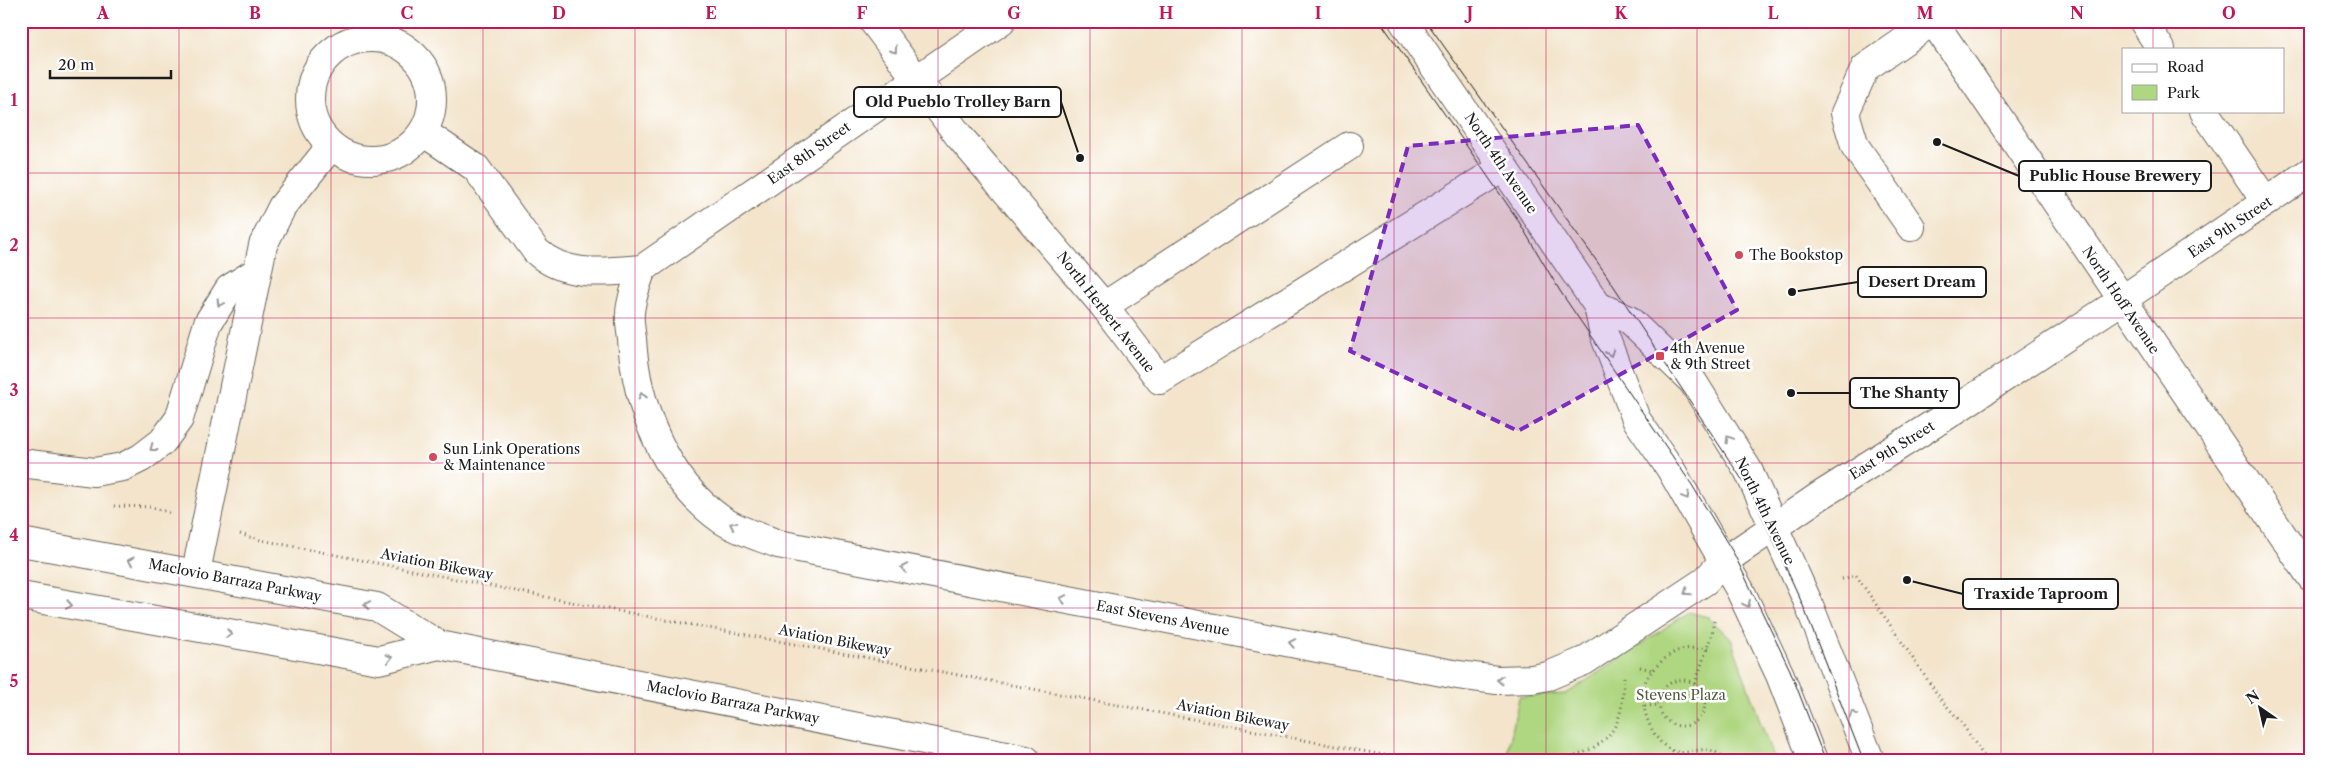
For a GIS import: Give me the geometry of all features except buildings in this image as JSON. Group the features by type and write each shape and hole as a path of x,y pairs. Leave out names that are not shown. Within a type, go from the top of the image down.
{"street":[{"name":"North Herbert Avenue","path":"873,21 959,136 1104,306 1160,380 1504,167"},
{"name":"East 8th Street","path":"642,268 1000,21"},
{"name":"North 4th Avenue","path":"1403,21 1598,306 1604,334 1636,419 1670,468 1740,590 1780,675 1813,760"},
{"path":"1911,227 1855,146 1846,113 1865,68 1933,21"},
{"name":"North Hoff Avenue","path":"1933,21 2311,577"},
{"path":"2143,21 2160,48"},
{"path":"356,30 398,43 415,55 427,73 433,92 431,114 423,132 408,148 390,158 369,161 348,157 331,146 318,131 311,113 310,93 314,74 326,58 356,30"},
{"path":"2205,112 2266,202"},
{"path":"423,132 476,168 536,251 545,260 568,269 583,271 600,272 642,268"},
{"path":"196,572 263,245 282,207 331,146"},
{"path":"1104,306 1349,146"},
{"name":"East 9th Street","path":"1548,676 1584,661 1628,632 1705,581 1724,561 1818,497 2122,301 2311,171"},
{"name":"East Stevens Avenue","path":"642,268 630,313 634,364 644,404 660,447 677,475 723,520 778,544 1458,674 1497,680 1517,680 1548,676"},
{"path":"21,464 94,472 123,467 141,458 162,442 180,419 208,323 229,289 256,272"},
{"name":"North 4th Avenue","path":"1598,306 1628,320 1693,382 1748,470 1826,645 1870,760"},
{"name":"Maclovio Barraza Parkway","path":"21,542 196,572 377,607 439,645 1026,760"},
{"name":"Maclovio Barraza Parkway","path":"21,596 379,660 439,645"}],"path":[{"name":"Aviation Bikeway","path":"256,539 580,604 1410,760"},
{"path":"1842,579 1856,575 1942,701 1960,722 1980,754 1985,758"},
{"path":"1695,684 1708,649 1714,618"},
{"path":"1561,760 1589,750 1608,736 1616,725 1621,706 1628,632"},
{"path":"1708,649 1688,647 1671,653 1652,670 1644,686 1645,706 1652,730 1661,742 1671,750 1686,753 1704,748 1714,751 1724,760"},
{"path":"1681,681 1695,684 1704,695 1706,702 1705,710 1695,722 1688,726 1672,724 1662,713 1659,705 1660,698 1668,686 1681,681"},
{"path":"1645,706 1659,705"}],"highlighted area":[{"path":"1638,125 1737,310 1518,431 1350,351 1408,146"}],"green space":[{"name":"Stevens Plaza","path":"1689,612 1708,617 1731,639 1774,760 1527,760 1507,756 1519,697 1566,694"}],"tram line":[{"path":"1380,21 1516,217 1560,291 1692,485 1734,554 1790,670 1825,760"},
{"path":"1426,21 1603,270 1753,496 1802,603 1863,760"}],"railway":[{"path":"21,757 39,760"}],"place":[{"name":"Public House Brewery","path":"1937,142"},
{"name":"Old Pueblo Trolley Barn","path":"1080,158"},
{"name":"The Bookstop","path":"1739,255"},
{"name":"Desert Dream","path":"1792,292"},
{"name":"4th Avenue & 9th Street","path":"1660,356"},
{"name":"The Shanty","path":"1791,393"},
{"name":"Sun Link Operations & Maintenance","path":"433,457"},
{"name":"Traxide Taproom","path":"1907,580"}]}
